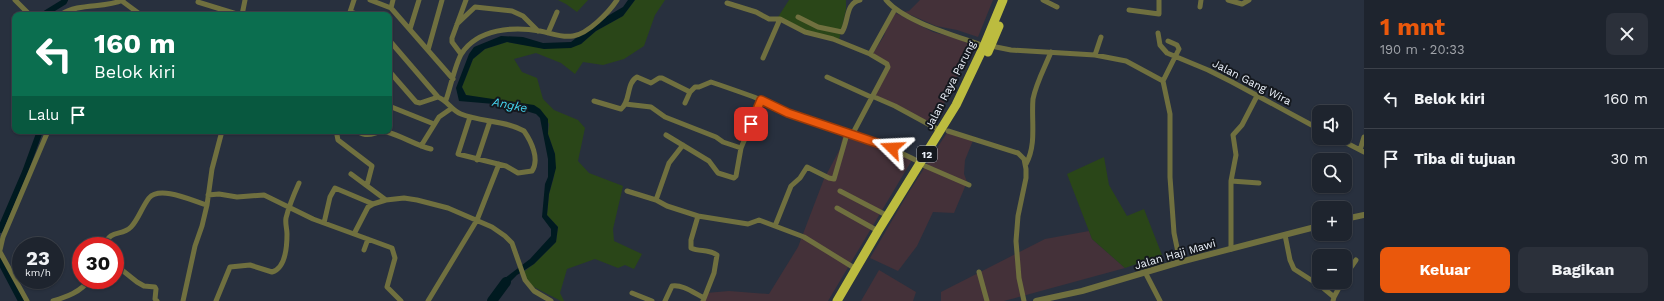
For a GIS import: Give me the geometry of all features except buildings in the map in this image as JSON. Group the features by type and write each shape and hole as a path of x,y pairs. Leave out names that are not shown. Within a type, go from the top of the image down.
{"highway":[{"name":"Jalan Raya Parung","path":"988,46 1003,0"},
{"name":"Jalan Raya Parung","path":"843,301 944,131 988,46 1009,0"},
{"name":"Jalan Raya Parung","path":"837,301 878,231 923,165"}],"street":[{"path":"15,0 27,12"},
{"path":"64,12 84,6 107,4 122,0 137,12"},
{"path":"242,12 245,0"},
{"path":"350,12 354,0"},
{"path":"370,0 391,8 453,79"},
{"path":"391,8 393,0"},
{"path":"410,29 419,0"},
{"path":"428,50 442,0"},
{"path":"446,100 461,54 476,38 487,33 507,29 538,31 563,37 579,34 599,20 617,0"},
{"path":"798,17 818,27 842,32 849,9 855,2 860,0"},
{"path":"886,0 895,9 930,27 988,46 1011,50 1095,55 1129,62 1163,81"},
{"path":"1043,0 1057,7"},
{"path":"1129,10 1159,14 1159,0"},
{"path":"1200,7 1201,0"},
{"path":"1228,0 1242,4 1249,0"},
{"path":"198,2 231,12"},
{"path":"461,54 452,42 452,38 465,2 475,6 512,11 523,16 538,31"},
{"path":"727,3 756,12 769,19 780,19 805,32 833,39 870,54 888,65 849,134 834,179 807,167 800,178 791,186 775,226"},
{"path":"457,24 475,6"},
{"path":"870,54 895,9"},
{"path":"548,33 557,12"},
{"path":"763,58 780,19"},
{"name":"Jalan Gang Wira","path":"1158,33 1160,45 1163,50 1175,58 1208,70 1312,125"},
{"path":"1095,55 1101,37"},
{"path":"1168,41 1178,47 1175,58 1163,81 1170,114 1170,177 1174,233 1180,262"},
{"path":"392,43 438,97 446,100 457,112 470,117 513,126 524,131 534,153 534,168 528,172 518,173 506,166 477,160 458,154 470,117"},
{"path":"1026,164 1032,146 1034,97 1051,52"},
{"path":"392,74 416,102 420,103 438,97"},
{"path":"594,101 621,109 625,104 633,80 637,77 651,83 659,78 662,78 690,92"},
{"path":"827,77 944,131 1018,152 1023,156 1026,164 1026,178 1018,216 1016,241 1019,278 1024,301"},
{"path":"685,103 690,92 695,87 711,82 761,100 788,113 892,148 923,165 969,186"},
{"path":"1231,249 1232,181 1236,155 1233,135 1242,125 1257,96"},
{"path":"666,135 709,161 718,173 734,178 736,176 741,148 761,100"},
{"path":"625,104 652,107 665,117 716,137 723,142 741,148"},
{"path":"392,107 434,124"},
{"path":"421,146 443,112 452,108"},
{"path":"477,160 490,121"},
{"path":"27,301 0,251 3,237 47,134"},
{"path":"183,301 195,246 207,205 212,169 221,134"},
{"path":"336,134 338,140 372,166 367,185"},
{"path":"392,134 431,149"},
{"path":"1350,145 1362,151 1364,137"},
{"path":"656,200 669,164 683,146"},
{"path":"428,301 477,220 499,164"},
{"path":"351,174 386,200"},
{"path":"1232,181 1259,183"},
{"path":"216,301 230,267 250,265 272,272 280,267 284,260 287,242 286,223 289,207 299,183"},
{"path":"324,223 330,197 335,188 373,204"},
{"path":"627,191 698,216 748,224 759,220 804,237 856,269"},
{"path":"840,191 888,216"},
{"path":"109,237 131,227 149,198 155,193 178,196 207,205"},
{"path":"208,195 219,194 237,198 262,195 297,212 392,248 395,258 387,287 401,301"},
{"path":"354,234 365,211 373,204 386,200 404,198 448,208 492,227 505,236 512,243 525,280 534,291 551,301"},
{"path":"837,208 878,231"},
{"path":"1352,218 1364,215"},
{"path":"664,301 674,285 680,286 703,300 714,273 717,257 714,252 691,248 691,240 698,216"},
{"name":"Jalan Haji Mawi","path":"1041,301 1082,291 1180,262 1312,228"},
{"path":"1285,235 1290,260 1294,269 1322,287 1333,299 1338,289"},
{"path":"364,250 368,239"},
{"path":"1352,266 1356,260"},
{"path":"124,272 144,286 155,287 155,298 157,301"},
{"path":"979,272 987,301"},
{"path":"1145,272 1160,301"},
{"path":"52,301 72,295 81,289"},
{"path":"632,293 646,300 652,301"}],"shaded area":[{"path":"920,0 993,0 978,37 957,30 936,26 904,12 909,11"},
{"path":"892,11 933,32 974,43 933,126 873,95 889,67 873,53 884,36"},
{"path":"948,131 974,138 965,160 964,174 967,182 954,213 933,212 917,246 898,271 870,258 907,195"},
{"path":"843,134 889,147 912,160 828,301 702,301 706,293 729,291 769,294 798,247 824,179 840,149"},
{"path":"1089,231 1092,239 1125,268 1004,301 941,301 941,292 1045,239"},
{"path":"879,270 916,292 913,301 861,301"}],"green space":[{"path":"558,0 588,0 577,12"},
{"path":"635,0 665,0 655,15 644,46 624,59 603,65 583,62 575,74 561,63 536,53 514,59 522,72 537,78 543,99 554,110 578,120 585,128 578,161 589,173 623,186 613,229 614,241 642,254 634,269 625,265 618,268 595,259 567,269 560,293 564,301 561,301 530,285 522,273 534,264 556,242 558,227 547,215 549,194 554,177 555,154 548,134 549,124 540,109 466,95 462,87 473,59 485,49 507,42 524,45 581,44 596,31 623,16"},
{"path":"789,0 846,0 846,10 839,40 812,33 778,17"},
{"path":"1104,157 1109,185 1127,216 1144,209 1162,255 1125,268 1092,239 1067,174"}],"water":[{"path":"628,0 635,0 623,16 596,31 581,44 571,48 544,49 507,42 485,49 473,59 462,87 466,95 534,105 540,109 548,119 548,134 555,154 556,168 549,194 547,215 558,227 556,242 534,264 517,275 499,293 496,290 505,278 530,259 551,236 551,229 542,217 545,184 548,177 548,159 540,118 536,114 506,105 459,101 456,88 469,54 474,47 501,36 523,37 543,43 571,42 594,24 623,7"}],"waterway":[{"path":"48,12 65,0"},
{"path":"0,230 25,172 39,134"},
{"path":"0,261 21,301"},
{"name":"Angke","path":"492,301 506,282"}],"route":[{"path":"751,124 761,100 788,113 892,148"}]}
